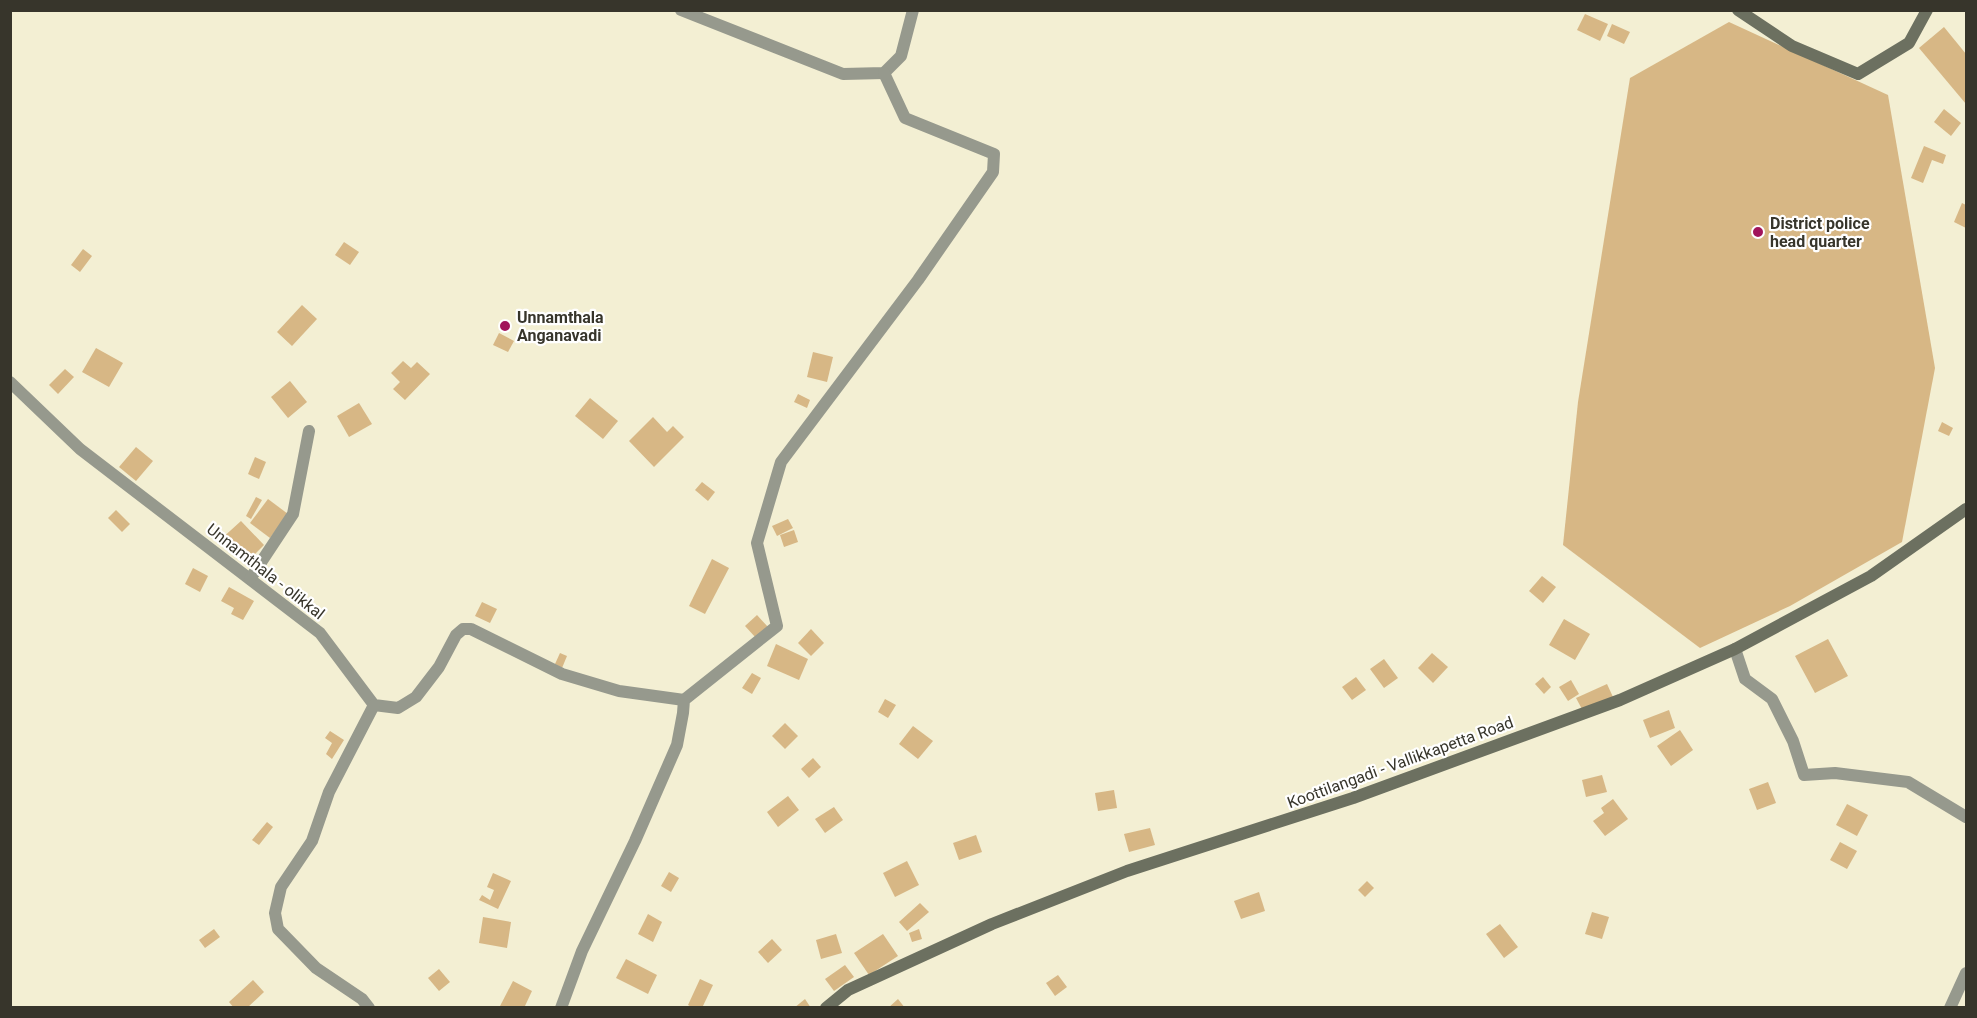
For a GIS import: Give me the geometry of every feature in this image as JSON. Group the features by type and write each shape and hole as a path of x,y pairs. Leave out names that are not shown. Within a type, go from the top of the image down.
{"main road":[{"path":"1738,10 1792,46 1858,74 1909,43 1928,10"},
{"name":"Koottilangadi - Vallikkapetta Road","path":"826,1008 848,990 992,924 1127,871 1353,798 1620,700 1735,649 1871,576 1966,509"}],"street":[{"path":"681,10 843,74 884,73 901,56 913,10"},
{"path":"369,1008 362,999 316,968 278,929 275,913 281,887 312,841 329,792 374,705 398,708 416,697 439,667 456,635 463,628 471,629 562,674 619,691 684,700 777,626 757,543 781,462 918,280 993,172 994,154 905,118 884,73"},
{"name":"Unnamthala - olikkal","path":"10,382 80,449 320,633 374,705"},
{"path":"250,579 293,514 309,431"},
{"path":"1735,649 1745,679 1772,699 1793,741 1804,775 1835,773 1908,782 1966,817"},
{"path":"561,1008 582,951 636,841 677,745 684,700"},
{"path":"1950,1008 1966,973"}],"building":[{"path":"1585,14 1608,24 1600,41 1577,30"},
{"name":"District police head quarter","path":"1729,22 1888,95 1935,368 1902,542 1790,606 1700,648 1563,545 1578,402 1630,78"},
{"path":"1612,24 1630,32 1624,44 1607,36"},
{"path":"1944,27 1966,54 1966,104 1919,48"},
{"path":"1944,109 1961,123 1951,136 1934,122"},
{"path":"1924,146 1946,155 1943,164 1932,160 1923,183 1911,178"},
{"path":"1962,203 1966,205 1966,228 1954,222"},
{"path":"344,242 359,252 350,265 335,255"},
{"path":"83,249 92,256 80,272 71,265"},
{"path":"302,305 317,319 292,346 277,332"},
{"path":"499,333 514,341 508,352 493,345"},
{"path":"96,348 123,363 109,387 82,372"},
{"path":"813,352 833,357 827,382 807,377"},
{"path":"403,361 411,368 417,362 430,374 405,400 393,389 400,382 391,373"},
{"path":"65,369 74,377 58,394 49,385"},
{"path":"290,381 307,402 288,418 271,397"},
{"path":"798,394 810,400 807,408 794,402"},
{"path":"590,398 618,421 603,439 575,416"},
{"path":"359,403 372,424 349,437 337,416"},
{"path":"653,417 667,432 673,426 684,437 654,467 629,441"},
{"path":"1942,422 1953,428 1949,436 1938,431"},
{"path":"136,447 153,461 136,481 119,467"},
{"path":"255,457 266,462 259,479 248,474"},
{"path":"702,482 715,492 708,501 695,490"},
{"path":"256,497 262,500 251,519 246,516"},
{"path":"268,499 288,514 270,538 250,523"},
{"path":"116,510 130,524 122,532 108,518"},
{"path":"788,519 793,528 777,536 772,526"},
{"path":"241,521 264,545 248,561 231,543 227,547 220,540"},
{"path":"794,530 798,542 784,547 780,535"},
{"path":"712,559 729,568 705,614 689,606"},
{"path":"193,568 208,576 200,592 185,584"},
{"path":"1542,576 1556,587 1543,603 1529,591"},
{"path":"229,587 254,601 243,620 231,614 234,608 221,601"},
{"path":"482,602 497,609 490,623 475,616"},
{"path":"757,615 768,627 756,638 745,626"},
{"path":"1564,619 1590,634 1575,660 1549,645"},
{"path":"811,629 824,643 811,656 798,643"},
{"path":"1828,639 1848,676 1815,693 1795,656"},
{"path":"776,644 808,659 799,680 767,666"},
{"path":"560,653 567,656 562,668 555,664"},
{"path":"1432,653 1448,667 1433,683 1418,668"},
{"path":"1384,659 1398,678 1384,688 1370,669"},
{"path":"752,673 761,678 752,694 742,688"},
{"path":"1356,677 1366,690 1352,700 1342,687"},
{"path":"1543,677 1551,687 1544,694 1535,684"},
{"path":"1571,680 1579,694 1568,701 1559,687"},
{"path":"1607,684 1613,697 1583,711 1576,698"},
{"path":"885,699 896,705 888,718 878,712"},
{"path":"1669,710 1675,728 1650,738 1643,720"},
{"path":"785,723 798,736 785,749 772,736"},
{"path":"913,726 933,741 918,759 899,744"},
{"path":"1680,730 1693,750 1671,766 1657,746"},
{"path":"330,731 344,740 332,759 326,754 332,743 325,738"},
{"path":"813,758 821,767 809,778 801,769"},
{"path":"1602,775 1607,792 1586,797 1582,780"},
{"path":"1768,782 1776,803 1757,810 1749,789"},
{"path":"1114,790 1117,808 1098,811 1095,793"},
{"path":"788,796 799,810 778,827 767,812"},
{"path":"1613,799 1628,819 1605,836 1593,821 1604,813 1601,808"},
{"path":"1847,804 1868,815 1857,836 1836,825"},
{"path":"834,807 843,820 825,833 815,819"},
{"path":"267,822 273,827 259,845 252,840"},
{"path":"1150,828 1155,845 1129,852 1124,834"},
{"path":"976,835 982,852 959,860 953,843"},
{"path":"1840,842 1857,851 1847,869 1830,860"},
{"path":"907,861 919,885 895,897 883,873"},
{"path":"669,872 679,878 671,892 661,886"},
{"path":"493,873 511,881 498,909 479,900 482,895 490,900 494,890 487,887"},
{"path":"1367,881 1374,888 1365,897 1358,890"},
{"path":"1259,892 1265,911 1241,919 1234,901"},
{"path":"920,903 929,912 907,931 899,922"},
{"path":"1592,912 1609,917 1602,939 1585,934"},
{"path":"648,914 662,922 653,942 638,934"},
{"path":"483,917 511,922 507,948 479,943"},
{"path":"1500,924 1518,947 1504,958 1486,934"},
{"path":"214,929 220,937 205,948 199,940"},
{"path":"919,929 922,939 912,942 909,933"},
{"path":"836,934 842,953 821,959 816,940"},
{"path":"883,934 898,956 869,975 854,953"},
{"path":"772,939 782,950 768,963 758,952"},
{"path":"626,959 657,975 648,994 616,978"},
{"path":"845,965 854,977 834,991 825,979"},
{"path":"439,969 450,982 439,991 428,978"},
{"path":"1058,975 1067,987 1055,996 1046,983"},
{"path":"700,979 713,985 702,1008 693,1008 688,1005"},
{"path":"253,980 264,992 247,1008 234,1008 229,1002"},
{"path":"513,981 532,991 524,1008 499,1008"},
{"path":"805,999 811,1008 794,1008"},
{"path":"898,999 905,1008 888,1008"}],"place":[{"name":"District police head quarter","path":"1758,232"},
{"name":"Unnamthala Anganavadi","path":"505,326"}]}
